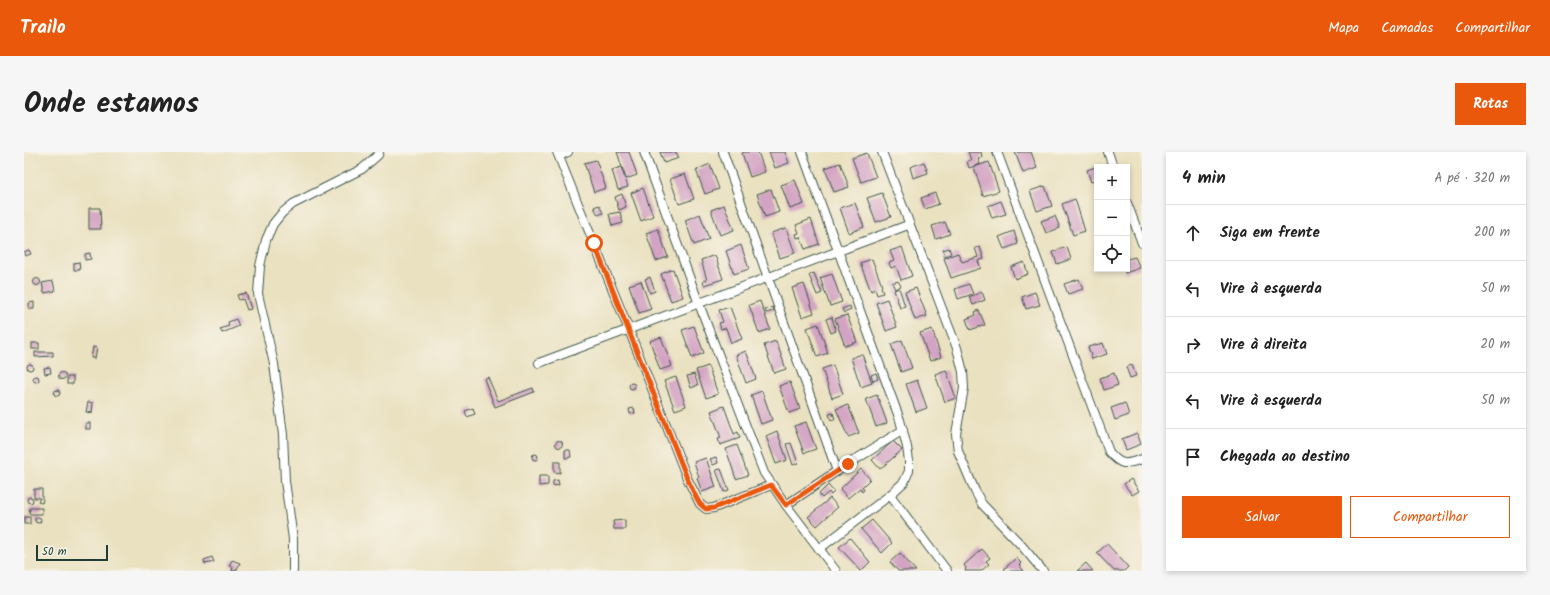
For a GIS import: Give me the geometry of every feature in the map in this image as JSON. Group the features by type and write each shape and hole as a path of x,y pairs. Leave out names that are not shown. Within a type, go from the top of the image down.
{"street":[{"path":"293,571 293,539 285,481 282,435 275,372 258,294 260,266 266,240 273,224 282,213 293,204 362,169 378,155 379,152"},
{"path":"568,152 558,154 687,478 700,504 706,509 714,508 771,485"},
{"path":"644,152 699,304 764,473 771,485 836,571"},
{"path":"723,152 837,471"},
{"path":"802,152 903,430 907,447 909,471 904,482 890,496 819,549"},
{"path":"882,152 908,225 957,348 963,372 964,388 956,434 958,451 982,504 1022,546 1043,571"},
{"path":"997,152 1109,452 1119,462 1124,464 1142,459"},
{"path":"1108,152 1113,164"},
{"path":"1130,211 1142,243"},
{"path":"539,364 908,225"},
{"path":"786,505 903,430"},
{"path":"890,496 947,571"}],"building":[{"path":"617,152 629,152 637,175 626,179"},
{"path":"660,152 676,152 679,158 664,163"},
{"path":"758,152 765,172 750,177 742,153"},
{"path":"769,152 785,152 789,163 775,168"},
{"path":"968,152 981,152 982,157 978,159 980,164 969,168 967,161 971,160"},
{"path":"1015,152 1031,152 1037,168 1023,173"},
{"path":"867,153 876,177 861,182 852,158"},
{"path":"596,160 606,188 594,192 584,163"},
{"path":"924,162 928,173 913,178 910,167"},
{"path":"989,162 999,191 983,196 974,167"},
{"path":"840,163 849,187 834,192 825,168"},
{"path":"710,164 719,189 705,194 696,170"},
{"path":"621,167 628,187 618,190 612,170"},
{"path":"1094,168 1094,181 1091,182 1087,170"},
{"path":"685,174 694,199 679,204 670,179"},
{"path":"795,180 804,204 790,209 781,185"},
{"path":"1045,186 1052,206 1037,211 1030,191"},
{"path":"643,188 653,216 641,221 631,193"},
{"path":"771,189 779,212 765,217 757,194"},
{"path":"882,193 891,217 876,222 867,198"},
{"path":"935,193 939,204 925,209 921,198"},
{"path":"622,194 626,207 619,210 615,197"},
{"path":"1075,199 1085,231 1073,235 1062,204"},
{"path":"1001,201 1006,214 992,218 988,206"},
{"path":"855,203 864,227 849,233 840,208"},
{"path":"599,205 603,213 598,215 594,207"},
{"path":"724,205 734,230 720,235 711,210"},
{"path":"89,208 100,208 101,229 89,229"},
{"path":"620,212 623,223 612,226 609,214"},
{"path":"700,214 709,239 694,245 685,220"},
{"path":"1055,216 1060,228 1046,233 1041,221"},
{"path":"811,219 819,244 805,249 800,237 797,238 796,234 799,233 796,225"},
{"path":"945,222 950,234 936,239 932,226"},
{"path":"786,228 795,253 780,258 771,233"},
{"path":"658,229 668,257 656,261 646,233"},
{"path":"1014,231 1018,244 1004,249 999,237"},
{"path":"741,245 749,269 734,274 726,251"},
{"path":"902,247 912,276 901,280 896,266 891,268 889,263 894,261 890,251"},
{"path":"980,247 984,259 978,261 981,268 951,278 944,258 958,253 962,262 978,257 975,248"},
{"path":"1067,247 1071,259 1057,264 1053,252"},
{"path":"949,248 951,254 944,256 943,250"},
{"path":"29,250 31,254 25,256 24,252"},
{"path":"90,253 91,259 85,260 85,254"},
{"path":"715,255 723,279 704,285 703,281 707,280 701,260"},
{"path":"1135,257 1140,268 1130,271 1130,258"},
{"path":"872,259 882,286 883,293 877,295 875,289 871,291 860,263"},
{"path":"79,262 80,270 74,270 74,263"},
{"path":"1024,262 1028,274 1015,279 1011,267"},
{"path":"673,269 683,297 671,301 661,274"},
{"path":"814,273 822,293 817,295 809,275"},
{"path":"832,274 842,302 830,306 820,278"},
{"path":"650,277 655,291 650,293 645,279"},
{"path":"37,279 40,282 37,285 34,282"},
{"path":"1079,279 1083,289 1068,294 1064,284"},
{"path":"53,281 55,291 44,293 42,283"},
{"path":"641,281 651,309 639,313 629,285"},
{"path":"898,281 901,286 895,289 892,283"},
{"path":"804,284 814,313 802,317 792,288"},
{"path":"969,284 973,294 958,299 955,289"},
{"path":"899,288 905,306 900,308 894,290"},
{"path":"916,288 927,316 915,320 905,292"},
{"path":"982,292 985,300 973,305 969,297"},
{"path":"1035,292 1040,305 1026,309 1022,297"},
{"path":"246,293 251,309 247,310 243,299 239,300 237,295"},
{"path":"887,299 897,327 886,331 876,303"},
{"path":"760,301 770,329 759,333 749,305"},
{"path":"34,302 34,309 29,309 29,303"},
{"path":"850,306 851,310 844,313 842,309"},
{"path":"730,307 742,339 731,343 726,328 721,329 719,323 723,322 719,310"},
{"path":"773,307 774,311 766,313 765,310"},
{"path":"979,310 985,325 970,330 966,319 976,315 975,312"},
{"path":"847,315 857,342 845,346 835,319"},
{"path":"832,317 836,331 831,333 826,319"},
{"path":"236,319 239,326 222,333 220,329 229,326 228,322"},
{"path":"818,324 828,353 817,357 807,328"},
{"path":"694,326 704,353 692,358 682,330"},
{"path":"932,329 941,357 930,361 920,333"},
{"path":"661,337 672,366 660,370 650,341"},
{"path":"902,340 912,368 901,372 891,344"},
{"path":"776,341 786,369 774,373 764,345"},
{"path":"32,343 39,343 39,349 32,349"},
{"path":"1103,343 1107,354 1092,359 1088,347"},
{"path":"93,347 97,348 95,358 91,358"},
{"path":"746,351 756,379 746,383 736,355"},
{"path":"35,352 53,352 53,356 35,357"},
{"path":"862,354 872,383 861,387 851,358"},
{"path":"30,364 33,367 30,370 27,367"},
{"path":"833,365 843,394 832,398 822,369"},
{"path":"1132,365 1136,376 1130,378 1126,367"},
{"path":"708,366 718,394 706,398 696,370"},
{"path":"50,367 51,373 45,374 44,368"},
{"path":"946,370 956,398 945,402 935,374"},
{"path":"62,373 65,376 62,379 59,376"},
{"path":"876,373 878,379 873,381 871,375"},
{"path":"1114,373 1118,385 1104,390 1100,378"},
{"path":"694,374 698,385 691,388 687,376"},
{"path":"36,376 39,379 36,382 33,379"},
{"path":"67,377 73,377 73,384 67,384"},
{"path":"488,377 498,401 533,388 534,392 495,407 484,379"},
{"path":"676,377 686,406 675,410 664,381"},
{"path":"917,380 927,408 916,412 906,384"},
{"path":"790,382 800,409 789,413 779,386"},
{"path":"632,383 635,386 632,389 629,386"},
{"path":"57,390 60,393 57,396 54,393"},
{"path":"762,391 772,420 761,424 751,395"},
{"path":"877,395 887,423 876,427 866,399"},
{"path":"88,402 93,403 92,413 86,412"},
{"path":"1125,403 1129,415 1115,420 1111,408"},
{"path":"848,405 859,433 848,437 836,409"},
{"path":"724,406 734,434 738,432 740,438 720,445 718,439 721,438 711,411"},
{"path":"473,408 475,414 467,417 465,411"},
{"path":"634,408 635,413 630,414 629,409"},
{"path":"833,413 835,419 831,420 829,414"},
{"path":"806,422 816,449 804,453 794,426"},
{"path":"86,423 90,423 90,429 86,429"},
{"path":"777,431 787,460 776,464 766,436"},
{"path":"1137,433 1141,444 1126,450 1122,439"},
{"path":"559,441 562,444 559,447 556,444"},
{"path":"893,441 902,450 880,469 872,460"},
{"path":"791,443 798,463 793,465 786,444"},
{"path":"737,445 748,475 736,479 726,449"},
{"path":"565,450 570,450 571,457 565,458"},
{"path":"535,454 538,457 535,460 532,457"},
{"path":"716,457 718,463 713,465 710,459"},
{"path":"706,458 716,487 702,492 697,478 699,477 694,462"},
{"path":"554,462 560,462 560,473 554,472"},
{"path":"721,469 729,490 724,492 716,470"},
{"path":"861,469 870,479 862,487 864,490 862,492 860,488 848,498 840,489"},
{"path":"539,476 548,476 548,485 539,486"},
{"path":"1131,479 1139,491 1132,495 1124,484"},
{"path":"558,480 559,485 553,486 553,481"},
{"path":"828,485 834,492 831,495 829,492 822,498 819,494"},
{"path":"34,489 42,489 42,503 38,502 40,498 34,498"},
{"path":"30,497 33,500 30,503 27,500"},
{"path":"830,498 838,507 817,526 808,517"},
{"path":"30,508 42,508 42,514 29,514"},
{"path":"25,517 30,517 30,524 25,524"},
{"path":"38,517 41,520 38,523 35,520"},
{"path":"625,520 625,529 614,529 613,521"},
{"path":"872,520 892,543 882,553 861,529"},
{"path":"850,538 870,562 861,571 839,547"},
{"path":"1107,544 1128,567 1124,571 1114,571 1097,553"},
{"path":"982,549 990,558 986,561 989,564 981,571 965,571 966,568 964,565"},
{"path":"900,553 916,571 898,571 890,562"},
{"path":"212,557 214,562 205,564 204,560"},
{"path":"1016,558 1021,563 1019,565 1024,571 1006,571 1004,569"},
{"path":"232,560 240,563 236,571 232,571 233,567 229,566"},
{"path":"1086,563 1093,571 1077,571"}],"route":[{"path":"594,243 687,478 700,504 706,509 714,508 771,485 786,505 848,464"}]}
